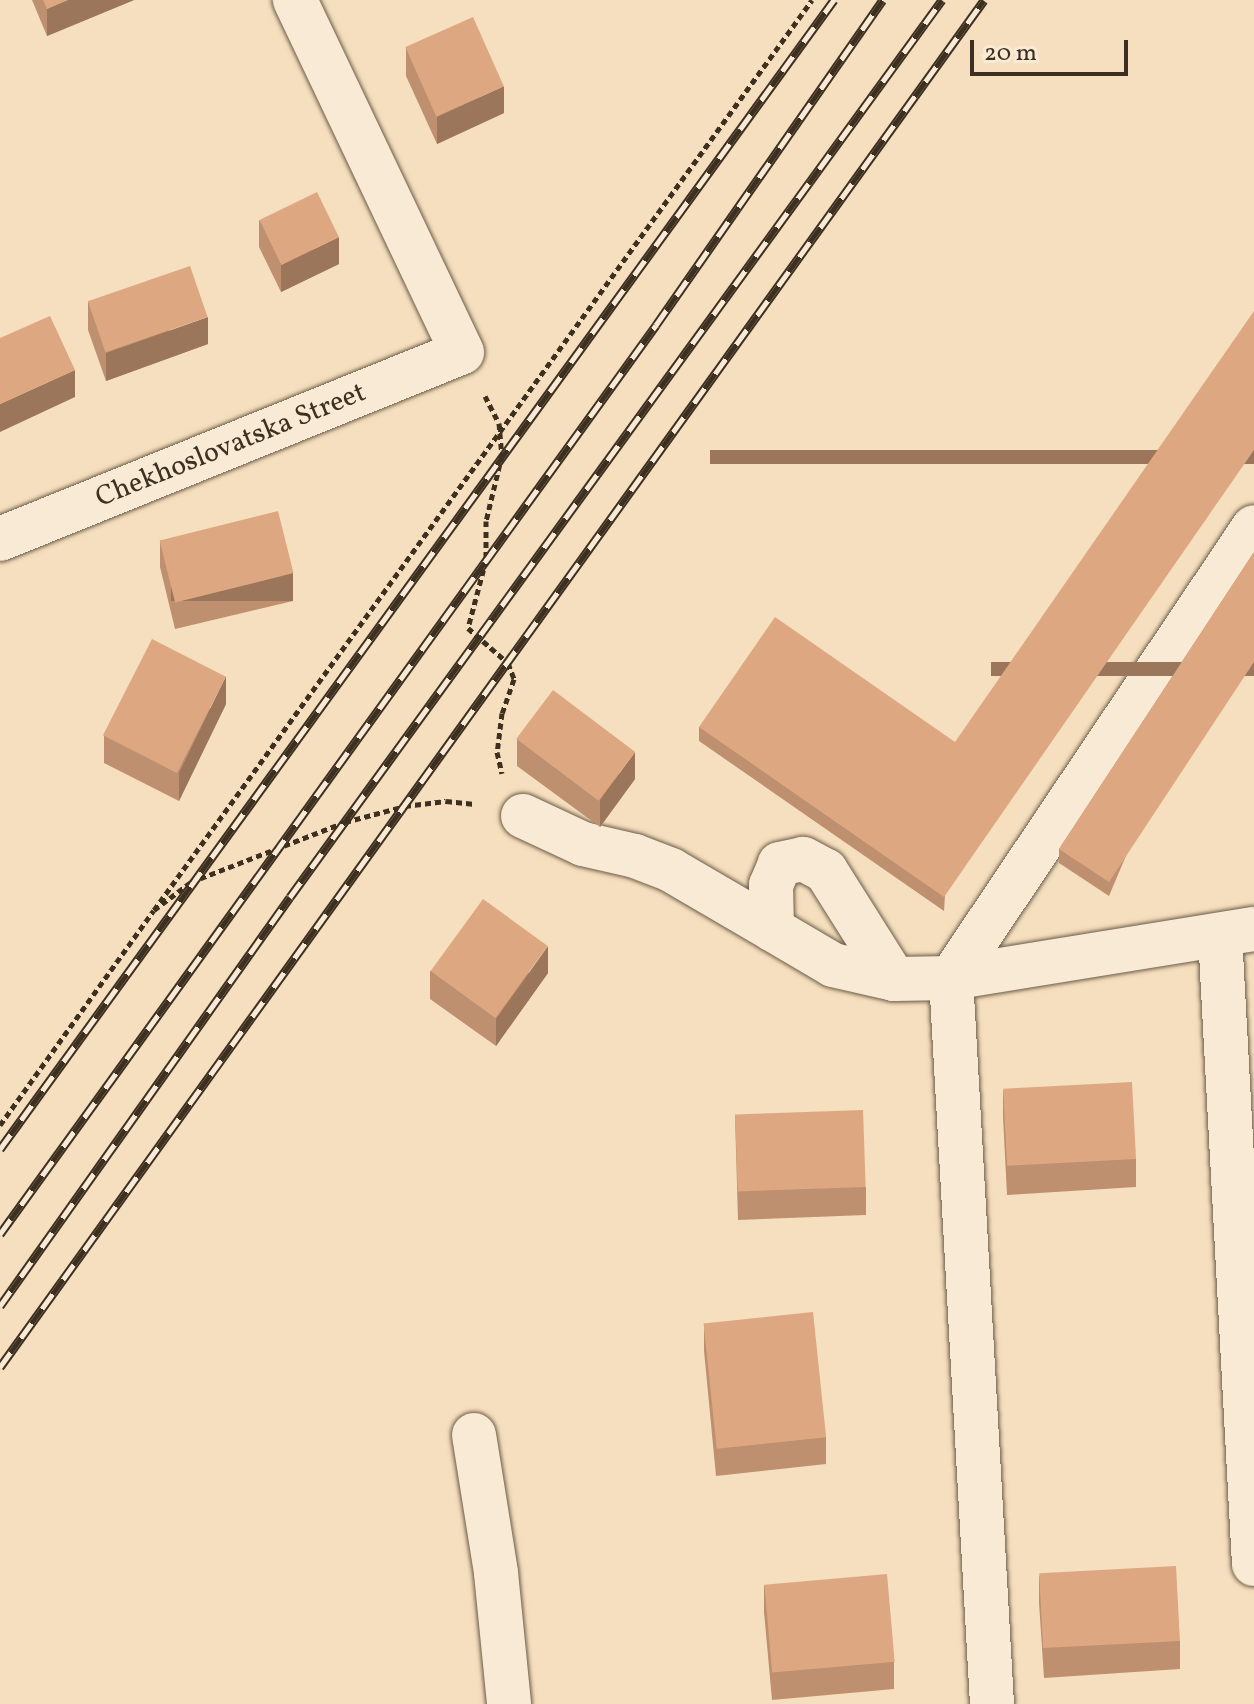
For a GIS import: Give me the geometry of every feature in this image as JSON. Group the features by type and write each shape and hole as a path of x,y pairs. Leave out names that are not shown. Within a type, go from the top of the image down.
{"street":[{"path":"295,0 462,352"},
{"name":"Chekhoslovatska Street","path":"0,539 462,352"},
{"path":"992,1704 951,978 1254,527"},
{"path":"523,816 583,844 635,856 671,870 833,965 894,979 951,978 1237,932 1254,1564"},
{"path":"772,929 771,885 780,864 803,859 826,871 894,979"},
{"path":"474,1435 496,1573 509,1704"}],"path":[{"path":"0,1125 812,0"},
{"path":"462,352 499,423 502,455 486,521 486,560 468,628 508,663 514,679 502,713 497,752 504,785 523,816"},
{"path":"154,910 191,882 279,846 405,806 468,801 523,816"}],"building":[{"path":"43,0 68,0 47,9"},
{"path":"473,17 504,86 436,117 405,47"},
{"path":"317,192 339,237 281,265 259,220"},
{"path":"190,266 208,317 105,352 88,301"},
{"path":"1254,311 1254,450 944,897 699,727 775,617 955,742"},
{"path":"50,316 75,370 0,404 0,338"},
{"path":"278,511 293,573 175,603 160,541"},
{"path":"1254,552 1254,662 1109,882 1059,849"},
{"path":"152,639 226,677 177,773 103,735"},
{"path":"553,690 635,752 599,801 516,739"},
{"path":"483,899 548,946 495,1018 431,971"},
{"path":"1132,1082 1136,1159 1007,1166 1003,1089"},
{"path":"863,1110 866,1187 738,1191 735,1114"},
{"path":"813,1312 826,1437 717,1449 704,1323"},
{"path":"1176,1566 1180,1641 1043,1648 1039,1573"},
{"path":"887,1574 895,1662 772,1672 764,1585"}],"railway":[{"path":"0,1149 834,0"},
{"path":"0,1234 656,325 883,0"},
{"path":"0,1306 290,897 942,0"},
{"path":"0,1367 984,0"}]}
